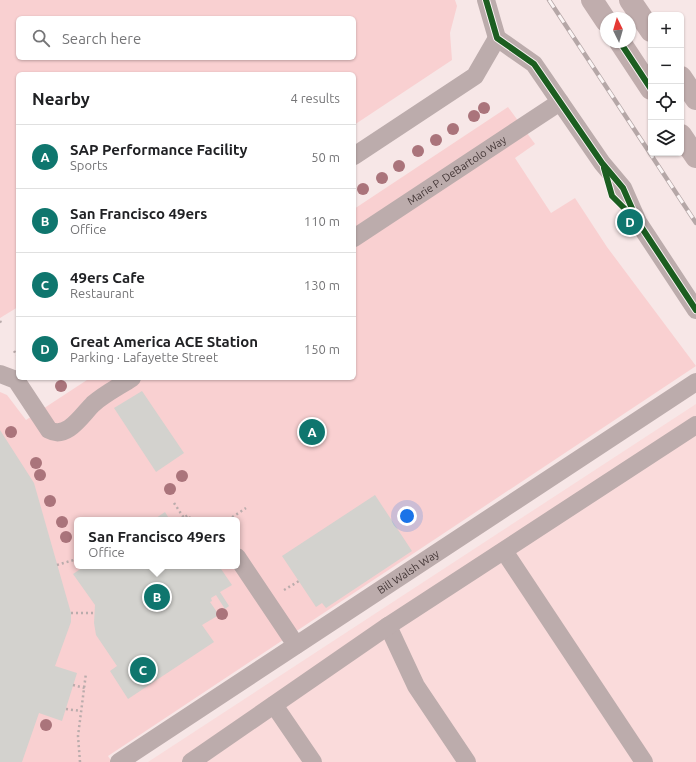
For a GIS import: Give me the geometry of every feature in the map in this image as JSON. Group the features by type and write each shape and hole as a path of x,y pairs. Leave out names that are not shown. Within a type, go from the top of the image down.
{"main road":[{"path":"592,0 600,12"},
{"path":"630,0 648,27"},
{"path":"624,48 648,85"},
{"path":"684,81 696,99"},
{"path":"684,139 696,157"}],"street":[{"path":"486,0 497,38 534,64 602,163 623,188 638,222 696,310"},
{"path":"356,155 475,76 497,38"},
{"name":"Marie P. DeBartolo Way","path":"356,237 560,102"},
{"path":"12,377 49,430 54,433 61,432 78,421 94,404 129,380"},
{"name":"Bill Walsh Way","path":"119,762 696,382"},
{"path":"191,762 388,626 696,425"},
{"path":"504,550 644,762"},
{"path":"240,562 296,646"},
{"path":"388,626 416,686 467,762"},
{"path":"274,705 313,762"}],"path":[{"path":"174,503 183,517"},
{"path":"232,517 246,508"},
{"path":"57,565 74,560"},
{"path":"284,590 299,581"},
{"path":"71,613 96,613"},
{"path":"80,762 78,736 86,673"},
{"path":"73,685 85,688"},
{"path":"66,709 82,711"}],"shaded area":[{"path":"0,0 455,0 457,6 450,33 452,60 356,124 356,72 16,72 16,308 0,318"},
{"path":"508,107 535,144 515,158 551,213 575,198 607,247 696,366 108,756 112,762 0,762 0,392 7,395 26,420 87,380 356,380 356,208"},
{"path":"696,404 696,762 148,762"}],"building":[{"path":"142,391 184,453 156,472 114,408"},
{"path":"0,430 34,483 71,613 71,622 55,666 77,673 62,721 39,713 22,762 0,762"},
{"path":"375,495 412,551 326,608 322,603 316,607 282,556"},
{"path":"165,512 168,517 158,517"},
{"path":"80,569 221,569 232,585 220,592 229,606 225,609 216,595 211,598 212,601 210,602 219,615 202,625 214,642 128,699 110,671 117,666 96,635 94,623 95,605 73,574"}],"railway":[{"path":"549,0 696,223"}],"cycle path":[{"path":"486,0 497,38 534,64 602,163 623,188 638,222 696,310"},
{"path":"624,48 648,84"},
{"path":"604,168 612,196 634,218"}],"place":[{"name":"Great America ACE Station","path":"630,222"},
{"name":"SAP Performance Facility","path":"312,432"},
{"name":"San Francisco 49ers","path":"157,597"},
{"name":"49ers Cafe","path":"143,670"}]}
